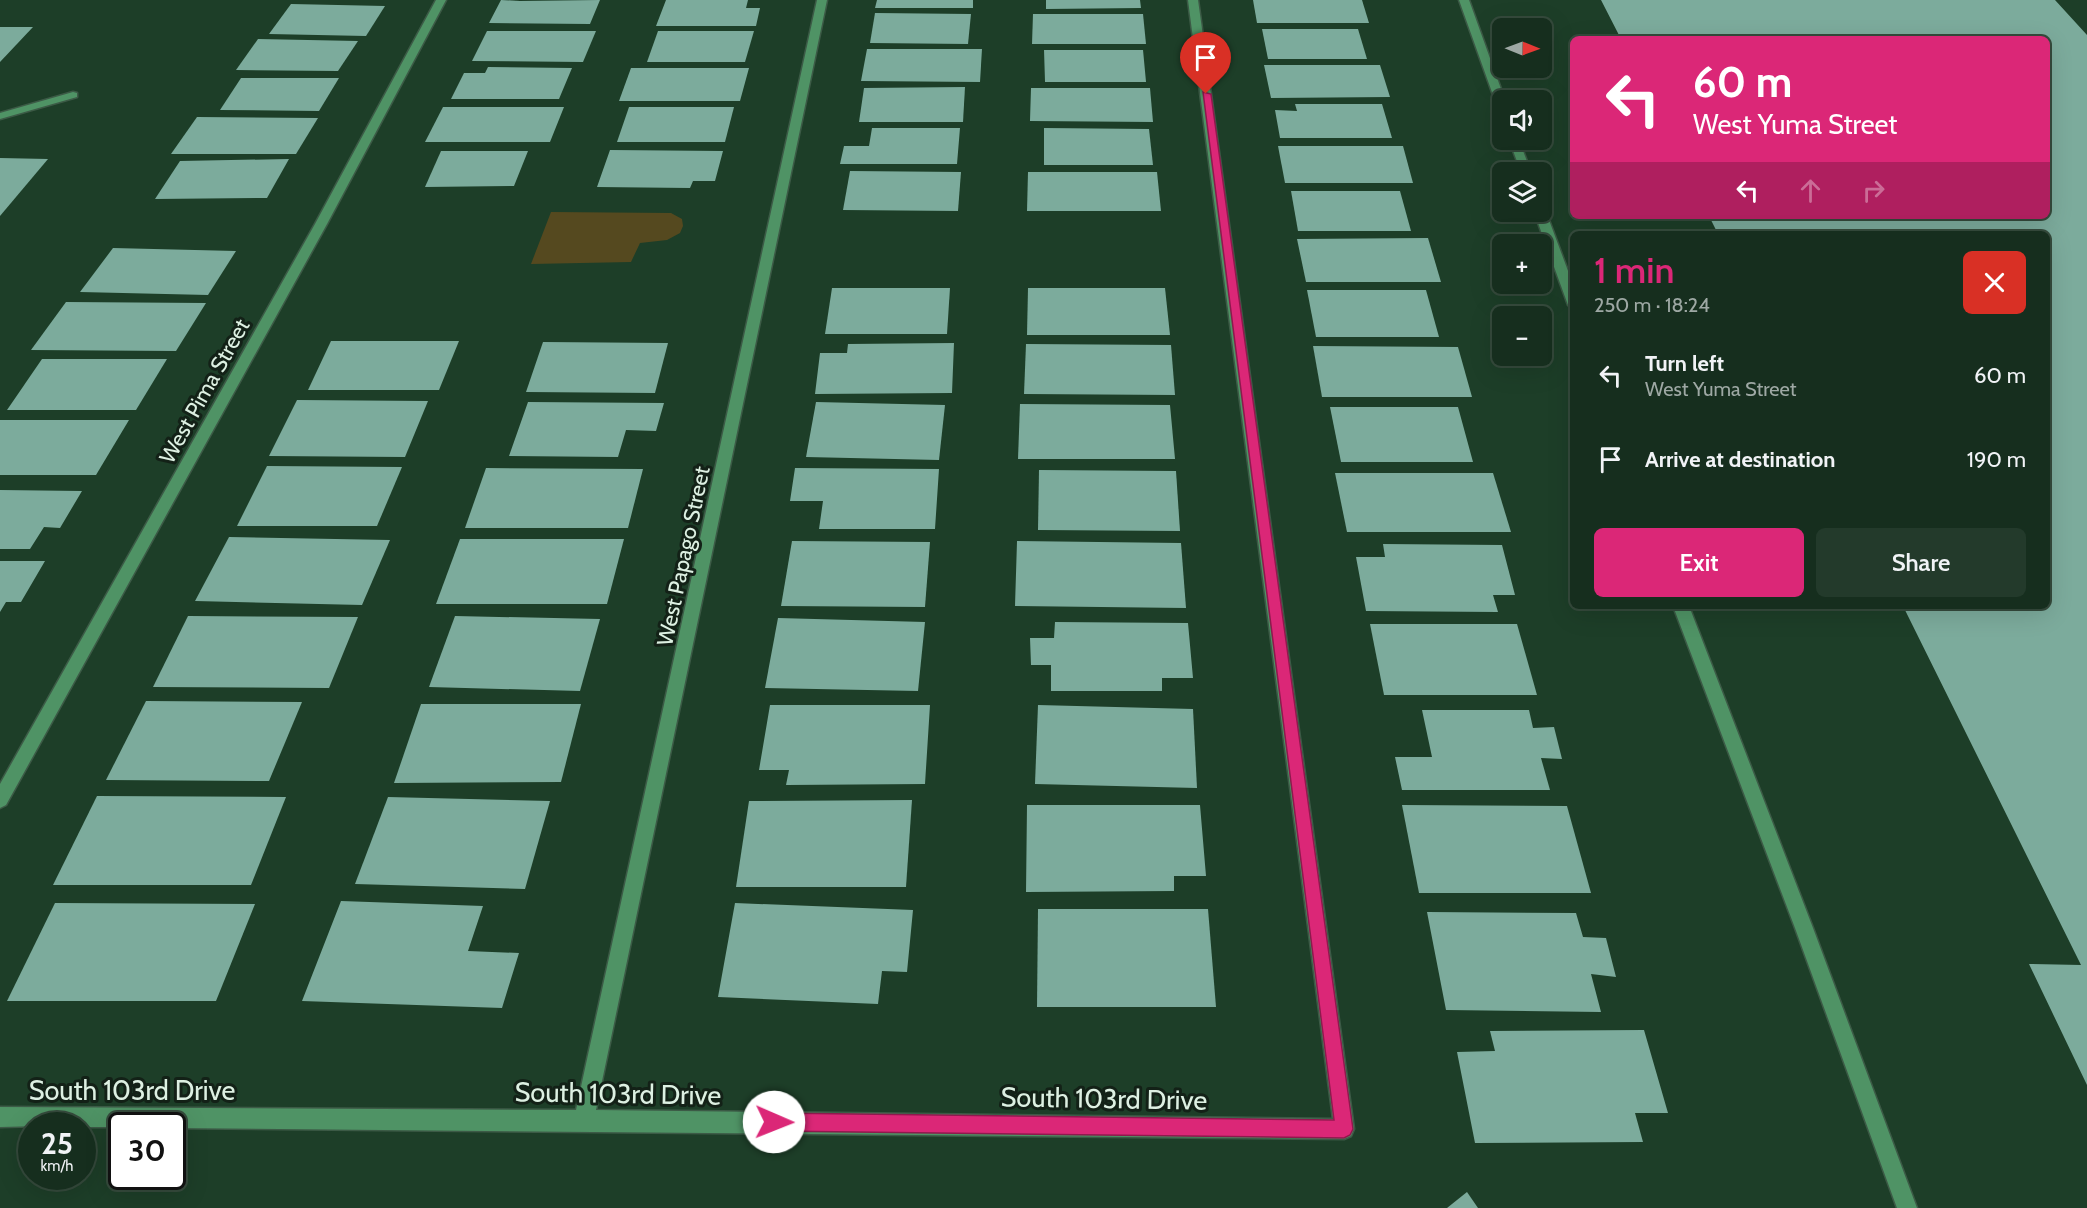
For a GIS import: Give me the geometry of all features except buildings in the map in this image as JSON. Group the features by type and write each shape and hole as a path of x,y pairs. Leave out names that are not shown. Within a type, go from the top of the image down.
{"street":[{"name":"West Pima Street","path":"0,800 321,224 441,0"},
{"name":"West Papago Street","path":"584,1120 822,0"},
{"name":"South 103rd Drive","path":"0,1117 584,1120 1344,1129 1193,0"},
{"path":"1464,0 1496,90"},
{"path":"0,116 73,95"},
{"path":"1544,222 1570,294"},
{"path":"1682,609 1804,928 1907,1208"}],"shaded area":[{"path":"551,212 671,213 682,219 683,226 680,233 667,240 640,243 631,262 531,264"}],"route":[{"path":"774,1122 1344,1129 1206,94"}]}
